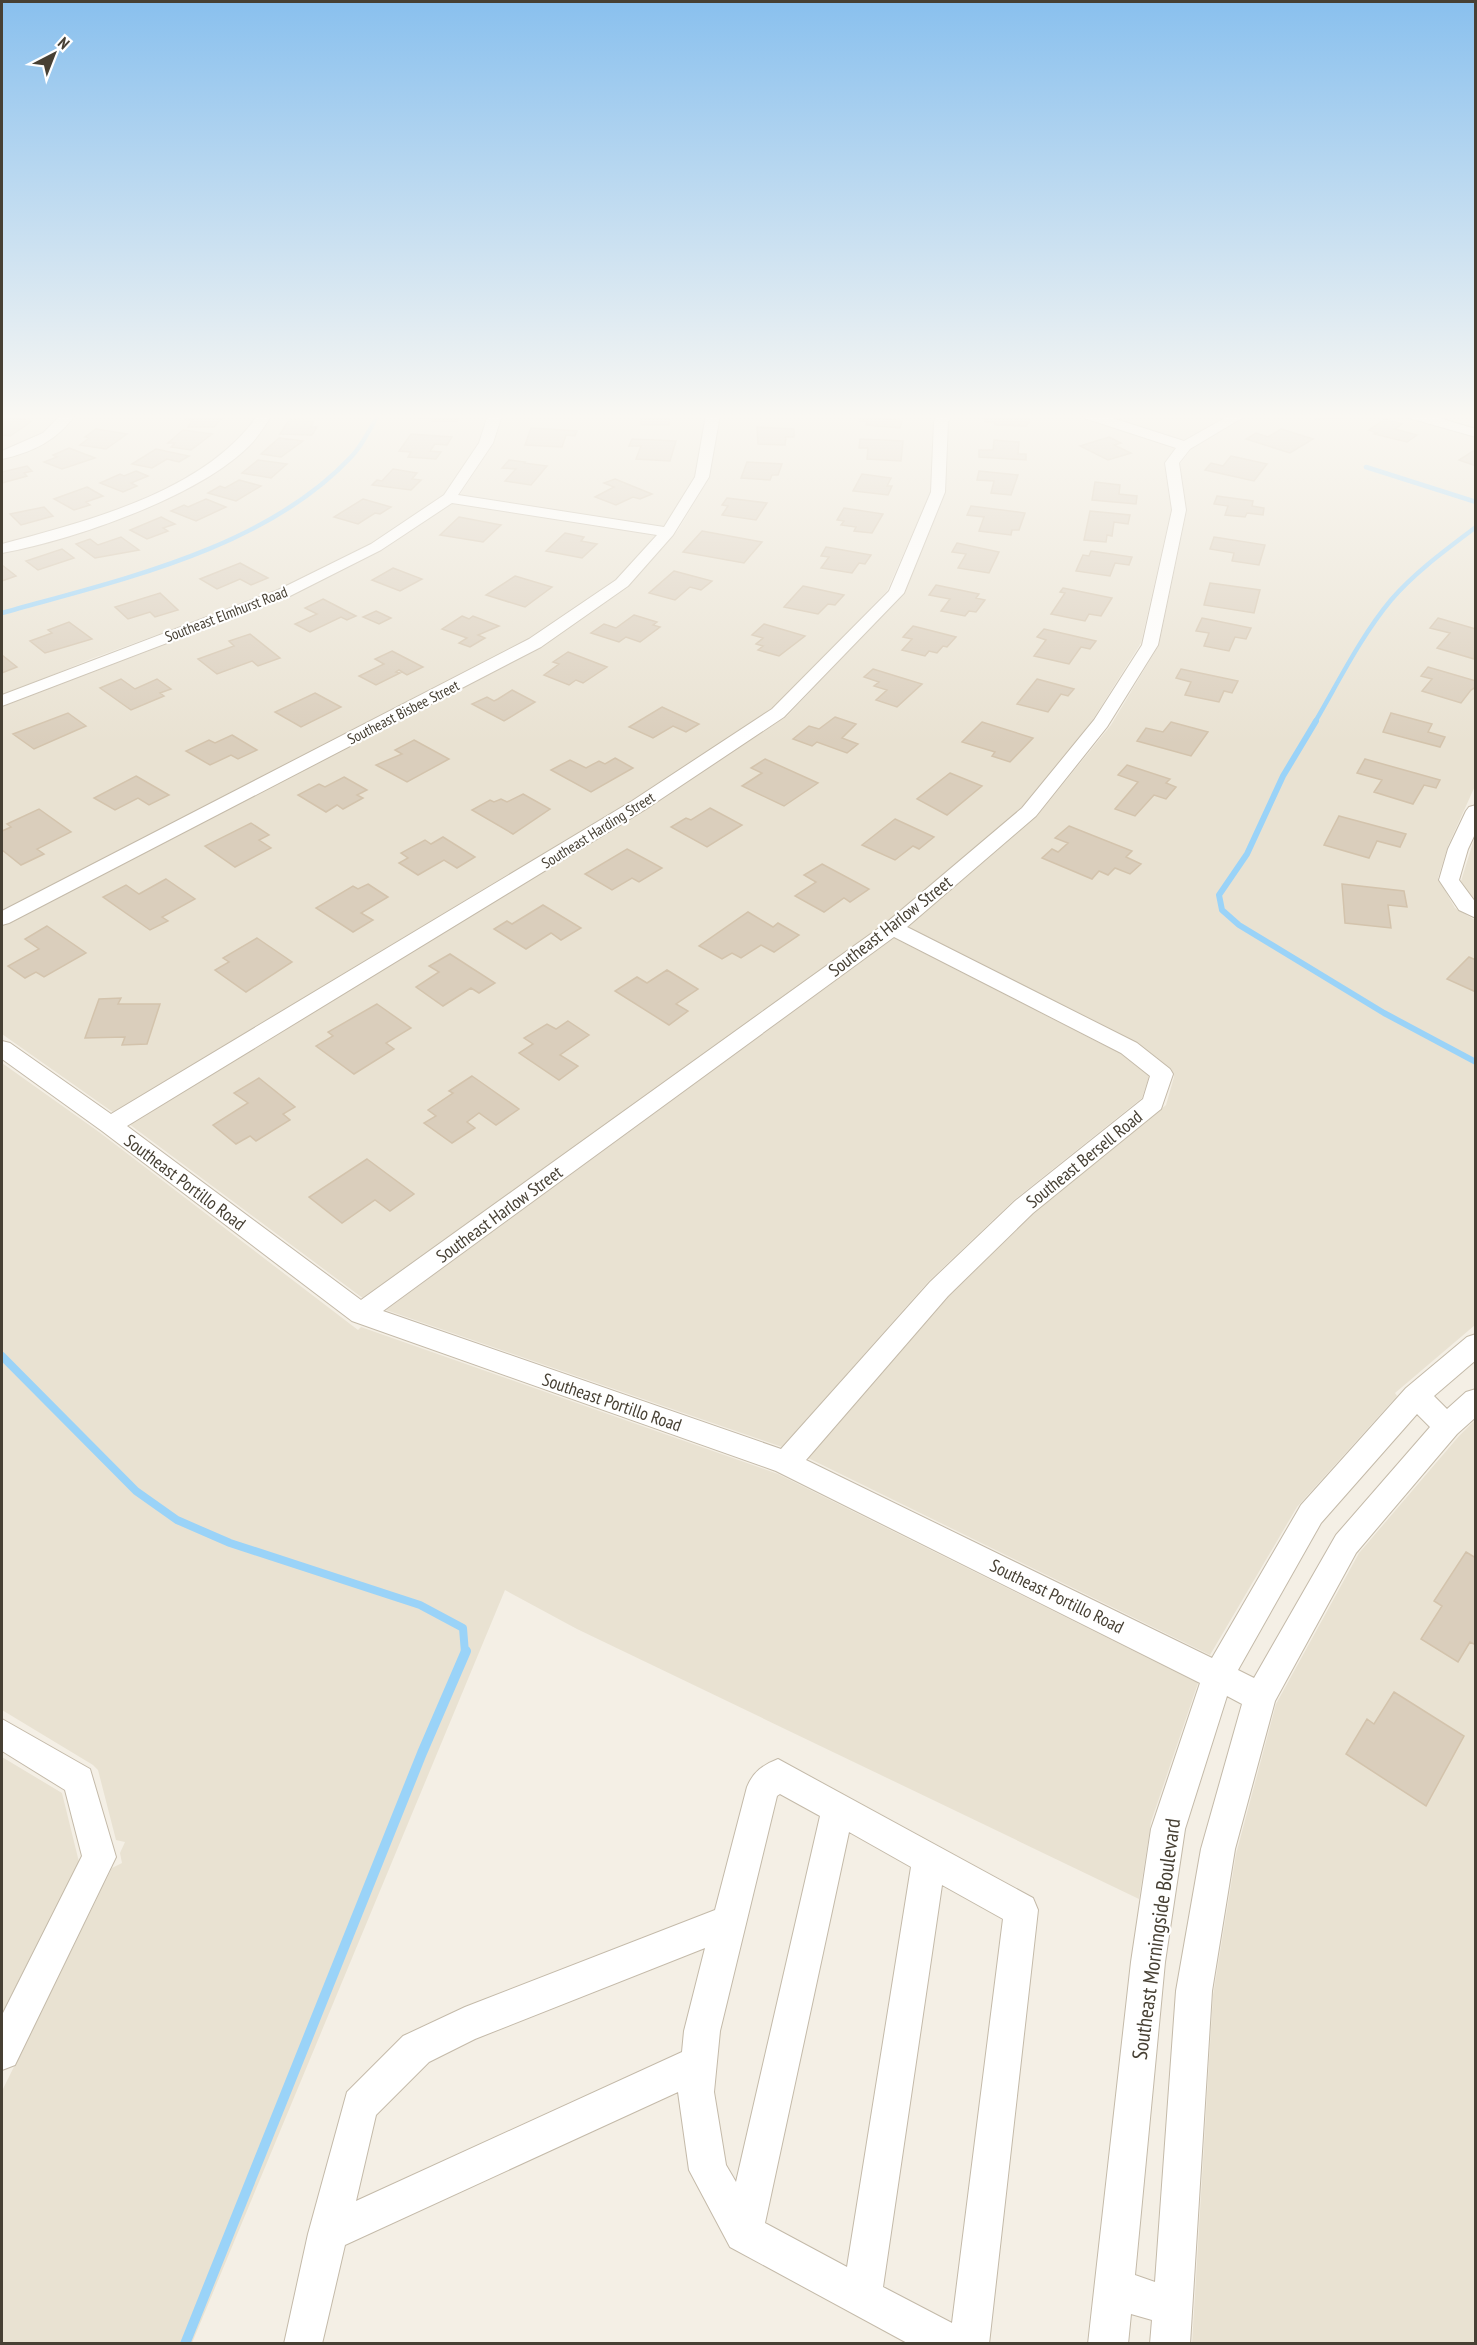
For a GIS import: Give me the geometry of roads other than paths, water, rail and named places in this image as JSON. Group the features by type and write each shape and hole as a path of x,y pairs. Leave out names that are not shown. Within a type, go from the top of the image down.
{"street":[{"path":"2,549 83,524"},
{"name":"Southeast Elmhurst Road","path":"2,701 96,663 284,593 376,548 410,524"},
{"path":"619,524 668,532"},
{"name":"Southeast Bisbee Street","path":"2,919 535,643 622,583 673,524"},
{"name":"Southeast Harding Street","path":"110,1125 639,805 778,713 896,592 924,524"},
{"name":"Southeast Harlow Street","path":"361,1314 893,928 1029,812 1101,723 1150,645 1176,524"},
{"path":"1476,811 1458,849 1449,880 1466,906 1476,912"},
{"name":"Southeast Bersell Road","path":"786,1463 939,1289 1024,1207 1153,1103 1162,1074 1129,1048 893,928"},
{"name":"Southeast Portillo Road","path":"2,1048 110,1125 361,1314 786,1463 1260,1697"},
{"name":"Southeast Morningside Boulevard","path":"1108,2343 1148,1962 1168,1829 1218,1676 1311,1514 1416,1396 1476,1344"},
{"path":"1416,1396 1447,1426"},
{"path":"1113,2288 1171,2325 1194,1991 1218,1849 1260,1697 1346,1544 1447,1426 1476,1400"},
{"path":"2,1734 79,1780 99,1857 2,2052"},
{"path":"950,2343 744,2233 708,2170 696,2092 702,2031 764,1787 778,1774 1021,1910 969,2343"},
{"path":"744,2233 838,1808"},
{"path":"862,2297 928,1858"},
{"path":"303,2341 360,2105 416,2049 465,2025 730,1921"},
{"path":"327,2234 699,2063"}],"waterway":[{"path":"2,613 94,588 188,557 261,524"},
{"path":"1315,722 1360,644 1391,600 1421,570 1476,527"},
{"path":"1316,721 1283,776 1247,854 1219,895 1222,910 1239,925 1384,1013 1476,1062"},
{"path":"2,1356 136,1491 177,1520 230,1543 420,1605 463,1628 465,1653"},
{"path":"185,2344 422,1753 466,1651"}]}
